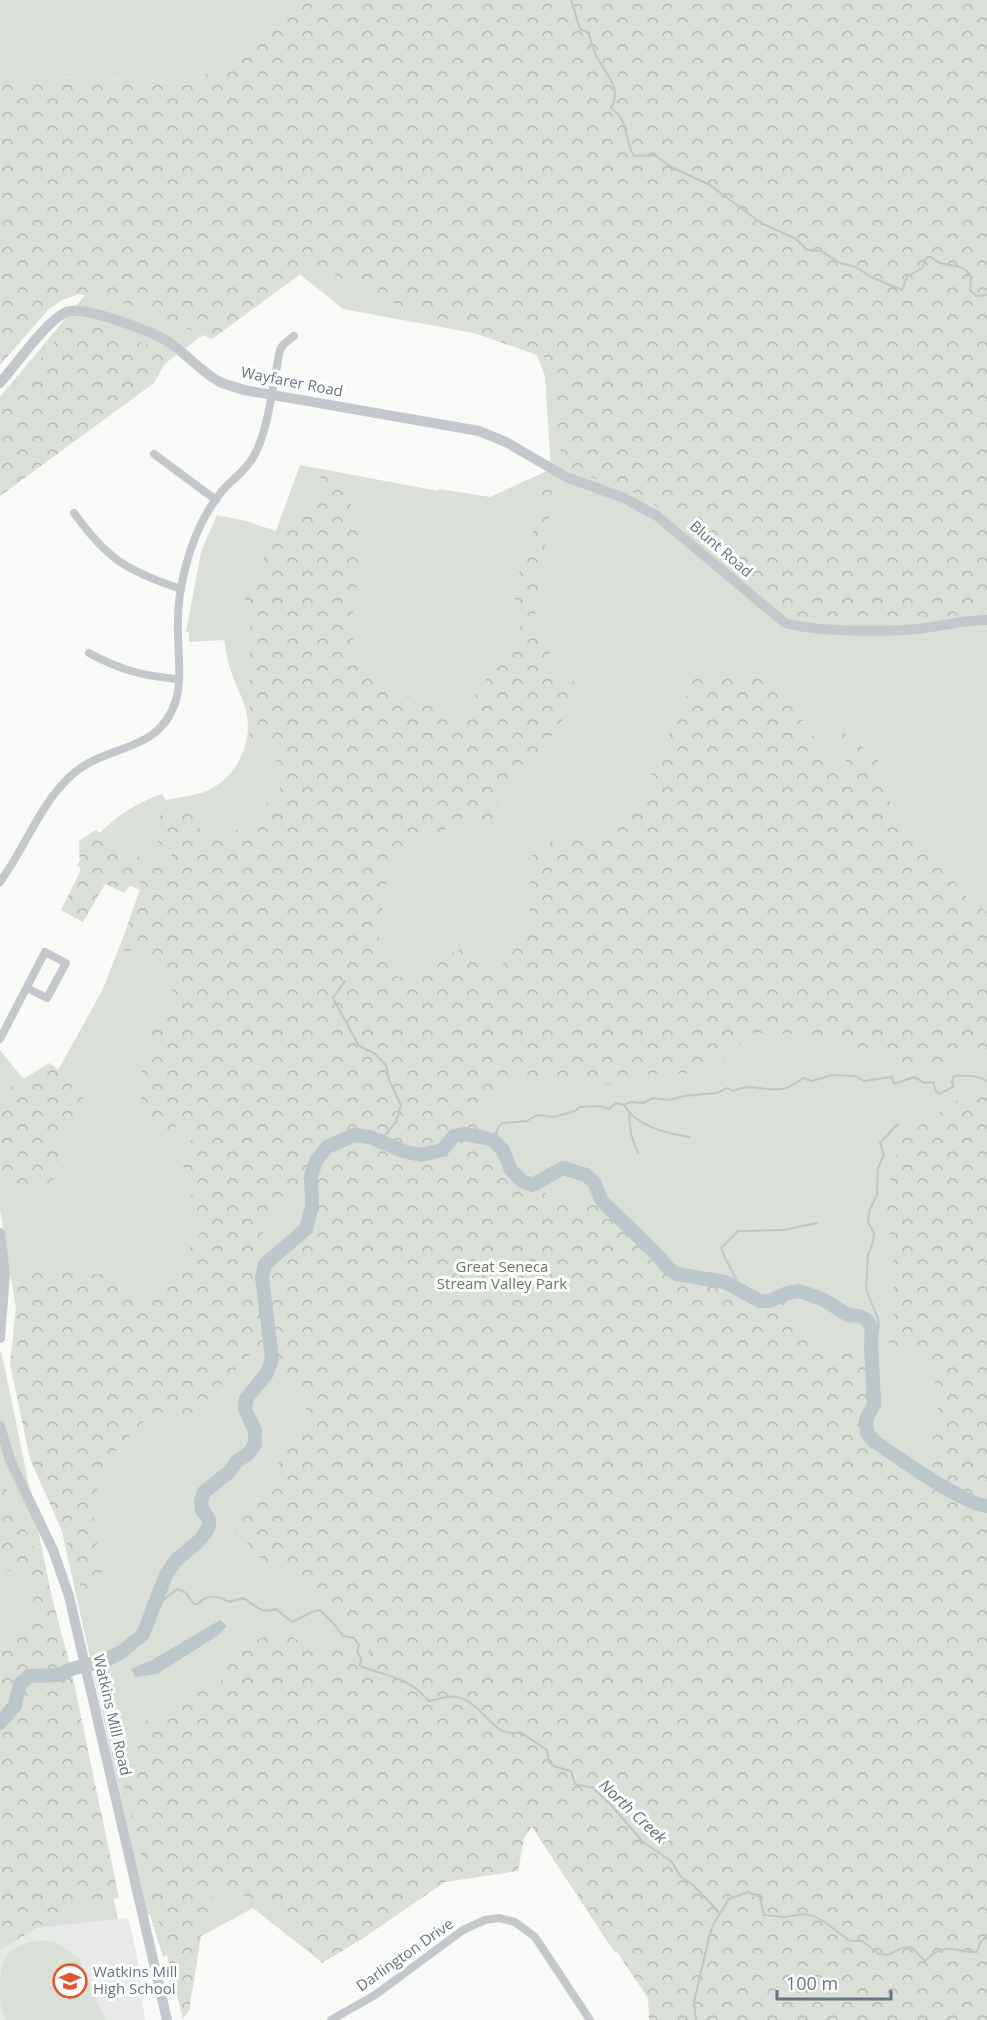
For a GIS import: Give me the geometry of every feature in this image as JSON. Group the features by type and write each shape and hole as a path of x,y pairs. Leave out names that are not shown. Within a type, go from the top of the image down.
{"street":[{"name":"Wayfarer Road","path":"0,383 54,321 68,311 88,311 164,340 185,353 220,382 244,390 448,426"},
{"path":"0,882 46,805 63,783 89,763 142,743 166,723 177,698 178,621 181,589 194,540 205,516 216,500 256,452 265,430 281,348 294,336"},
{"name":"Blunt Road","path":"448,426 479,431 497,437 566,477 624,498 648,511 677,531 775,616 796,626 894,630 987,620"},
{"path":"154,454 216,500"},
{"path":"74,513 92,538 119,563 145,577 181,589"},
{"path":"89,653 130,672 178,679"},
{"path":"0,1039 45,952 66,963 47,998 27,988"},
{"path":"0,1233 5,1274 0,1338"},
{"name":"Watkins Mill Road","path":"0,1426 10,1460 53,1550 69,1596 167,2020"},
{"name":"Darlington Drive","path":"331,2020 375,1995 463,1930 485,1920 499,1918 515,1922 535,1937 590,2020"}],"shaded area":[{"path":"220,1620 227,1626 217,1636 157,1674 136,1677 131,1669 152,1660"},
{"name":"Watkins Mill High School","path":"128,1918 137,1956 145,2020 0,2020 0,1925 20,1930"}],"green space":[{"path":"0,0 292,0 244,53 187,85 139,79 0,76"},
{"path":"292,0 987,0 987,611 889,626 802,618 783,613 644,496 563,467 549,359 416,313 313,265 212,339 135,306 79,294 62,300 48,310 0,365 0,76 139,79 187,85 244,53"},
{"name":"Great Seneca Stream Valley Park","path":"987,0 987,1601 719,1845 615,1953 524,1815 348,1945 320,1961 253,1908 163,1957 150,1915 147,1915 24,1360 0,1209 0,1050 41,1101 103,989 141,890 77,866 84,853 112,821 124,813 162,794 166,800 195,795 211,789 228,776 241,758 247,737 247,715 234,680 224,640 189,642 189,632 186,632 201,552 217,515 276,531 300,465 438,491 439,489 490,497 551,469 545,376 521,314 501,338 343,309 292,268 0,488 0,397 173,190"},
{"path":"73,320 99,326 170,354 154,383 0,496 0,406"},
{"name":"Great Seneca Stream Valley Park","path":"322,474 356,483 350,502 365,531 352,618 354,656 383,687 462,716 526,618 512,594 540,510 544,480 554,484 534,623 563,679 571,676 580,695 520,781 498,800 498,812 489,822 466,816 397,858 386,886 377,953 398,977 416,978 433,959 461,949 498,973 529,912 530,889 526,860 558,836 598,837 629,824 697,672 769,672 840,773 847,767 839,728 878,760 879,783 895,809 965,895 987,912 987,1062 969,1053 929,1071 815,1035 753,1033 708,1073 646,1074 620,1086 511,1075 470,1113 503,1150 511,1170 522,1181 560,1201 586,1197 602,1201 675,1272 717,1281 760,1301 778,1298 787,1293 785,1314 833,1352 856,1351 871,1344 874,1404 866,1420 867,1433 875,1442 927,1475 938,1406 933,1368 884,1340 894,1318 894,1262 886,1202 900,1139 987,1080 987,2020 649,2020 648,1998 532,1826 524,1838 518,1871 445,1882 362,1939 322,1963 263,1902 217,1887 203,1924 189,2011 183,2019 122,1779 135,1774 139,1762 137,1738 144,1722 176,1707 202,1682 220,1683 224,1666 236,1647 283,1631 312,1650 335,1646 354,1661 372,1657 347,1619 280,1570 266,1564 234,1529 240,1514 269,1478 294,1438 314,1421 272,1359 269,1334 197,1412 144,1421 104,1463 93,1510 103,1587 85,1601 67,1542 30,1459 10,1364 19,1279 33,1263 88,1274 114,1274 152,1301 202,1231 178,1205 192,1195 181,1160 195,1133 180,1125 160,1137 137,1089 152,1031 176,1003 170,981 134,951 119,951 142,883 133,881 125,893 105,884 83,922 61,910 80,872 79,841 96,830 117,847 166,868 172,854 149,834 158,816 191,808 207,844 250,824 280,788 273,775 282,763 265,755 271,744 249,741 250,620 241,611 262,560 290,512 310,505","holes":["310,1176 312,1206 306,1229 265,1264 262,1276 256,1243 301,1181"]},
{"path":"49,1063 84,1088 81,1118 58,1144 70,1160 42,1192 1,1187 1,1093"},
{"path":"0,1350 118,1919 20,1930 0,1924"},
{"path":"0,1475 38,1557 50,1590 71,1669 119,1898 78,1903 0,1950 0,1723 15,1705 19,1684 0,1683 0,1641 20,1630 34,1608 31,1588 19,1573 0,1569"},
{"path":"39,1940 55,1942 79,1958 105,2020 5,2020 0,1997 0,1977 4,1961 19,1946"}],"waterway":[{"path":"571,0 580,29 589,33 594,51 613,86 615,93 611,108 624,124 634,156 654,155 673,168 710,185 761,223 796,239 807,250 821,251 840,263 856,267 871,277 902,290 907,277 922,268 927,257 931,257 942,263 962,268 971,276 970,290 976,296 987,295"},
{"path":"345,981 333,998 359,1046 374,1053 386,1065 389,1080 401,1105 396,1122 380,1141"},
{"path":"493,1140 499,1126 503,1123 527,1121 537,1115 554,1117 575,1111 579,1107 600,1106 609,1109 616,1103 624,1105 631,1102 643,1103 653,1098 670,1100 684,1096 716,1093 728,1088 733,1091 746,1087 782,1089 804,1078 812,1081 832,1075 855,1076 864,1081 892,1077 894,1084 914,1077 925,1083 933,1082 939,1094 953,1087 954,1076 975,1076 987,1081"},
{"path":"625,1106 637,1119 653,1128 690,1137"},
{"path":"629,1115 631,1134 638,1153"},
{"path":"872,1329 879,1328 878,1319 866,1289 868,1255 874,1233 868,1222 870,1209 877,1195 878,1168 884,1155 880,1143 898,1124"},
{"path":"0,1723 15,1705 20,1684 29,1676 60,1675 71,1669 104,1661 123,1651 143,1634 166,1575 175,1561 199,1541 209,1527 209,1519 202,1510 201,1501 204,1492 229,1472 255,1444 255,1431 245,1409 246,1399 267,1373 272,1359 262,1278 265,1264 306,1229 312,1206 311,1176 316,1161 327,1147 354,1135 370,1137 403,1151 421,1155 442,1150 454,1136 464,1134 493,1140 503,1150 511,1170 522,1181 532,1185 563,1168 586,1175 594,1182 602,1201 668,1268 677,1274 725,1282 760,1301 770,1301 787,1293 800,1291 824,1300 848,1315 860,1316 867,1320 872,1329 874,1404 866,1420 867,1433 875,1442 931,1479 963,1498 987,1506"},
{"path":"740,1291 721,1248 738,1231 784,1230 817,1223"},
{"name":"North Creek","path":"151,1612 178,1589 186,1593 194,1604 212,1597 229,1602 243,1598 262,1610 276,1609 292,1622 320,1610 343,1636 354,1638 359,1645 357,1651 361,1659 360,1666 405,1682 429,1701 457,1697 470,1702 496,1727 511,1733 520,1732 547,1750 549,1762 553,1766 571,1771 575,1784 593,1788 643,1842 671,1861 681,1877 693,1885 720,1913"},
{"name":"North Creek","path":"696,2020 694,2002 714,1923 729,1899 748,1892 760,1897 764,1915 814,1916 850,1941 862,1941 879,1954 888,1955 902,1948 911,1947 925,1961 944,1949 977,1952 980,1943 987,1935"}],"place":[{"name":"Watkins Mill High School","path":"70,1981"}]}
